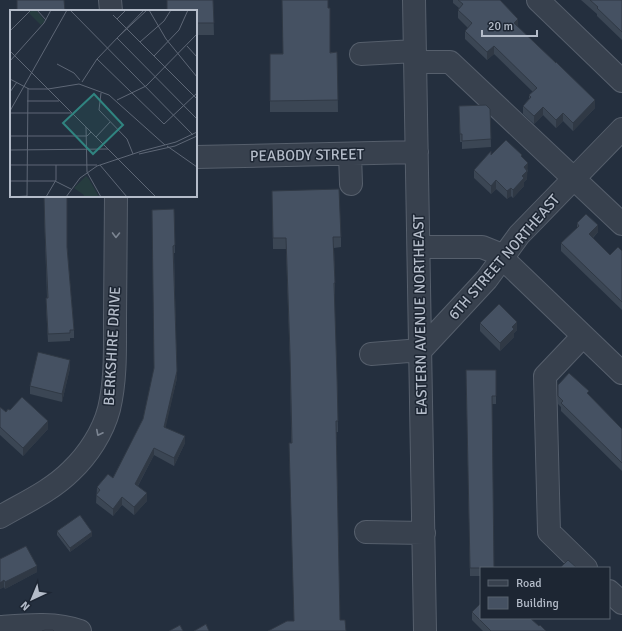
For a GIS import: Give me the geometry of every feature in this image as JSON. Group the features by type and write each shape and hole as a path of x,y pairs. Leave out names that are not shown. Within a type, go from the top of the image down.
{"street":[{"path":"110,0 111,10"},
{"name":"EASTERN AVENUE NORTHEAST","path":"414,0 425,631"},
{"path":"538,0 622,81"},
{"path":"361,54 416,57 450,62 622,224"},
{"name":"6TH STREET NORTHEAST","path":"421,350 487,279 519,235 622,129"},
{"name":"PEABODY STREET","path":"197,157 417,152"},
{"path":"350,154 351,184"},
{"name":"BERKSHIRE DRIVE","path":"0,517 57,484 72,470 93,444 101,430 109,410 115,347 116,197"},
{"path":"419,247 482,247 496,253 503,258 622,373"},
{"path":"583,336 546,376 549,532 585,567"},
{"path":"371,354 421,350"},
{"path":"366,532 424,533"},
{"path":"610,592 622,603"},
{"path":"0,626 63,626 80,631"}],"building":[{"path":"17,0 64,0 65,10 17,10"},
{"path":"167,0 213,0 214,23 197,23 197,10 167,10"},
{"path":"282,0 328,0 328,8 330,8 330,53 337,52 338,100 270,101 270,54 283,54"},
{"path":"458,0 500,0 518,19 514,23 595,100 573,123 563,113 556,120 543,107 534,116 523,106 531,97 529,95 537,88 494,46 487,52 465,31 472,23 458,10 463,4"},
{"path":"590,0 622,0 622,32 597,8 598,7"},
{"path":"486,105 490,109 491,139 462,141 462,134 460,134 459,106"},
{"path":"506,140 528,163 524,167 527,171 522,176 524,178 513,190 511,188 507,191 496,180 491,186 474,170 491,151 491,155"},
{"path":"339,189 341,237 333,237 338,421 336,421 340,620 345,620 346,631 268,631 287,621 294,621 289,443 292,443 286,238 273,238 272,191"},
{"path":"44,197 67,197 67,247 74,330 70,330 70,333 48,334"},
{"path":"174,209 175,245 173,246 177,371 164,427 185,436 174,458 154,448 135,484 147,493 134,507 122,497 113,509 96,495 100,490 97,487 108,474 113,478 143,419 154,368 152,210"},
{"path":"586,214 598,225 589,234 610,255 618,247 622,251 622,302 561,243 579,226 577,223"},
{"path":"499,304 517,322 512,327 514,329 500,343 480,323"},
{"path":"38,352 70,360 62,394 30,386"},
{"path":"466,370 496,370 496,396 492,396 494,567 470,568"},
{"path":"569,373 589,391 587,393 622,429 622,463 561,403 563,401 558,396 558,385"},
{"path":"22,397 48,421 23,448 0,427 0,407 6,412 8,409 10,410"},
{"path":"80,515 92,532 70,548 57,531"},
{"path":"26,546 37,566 0,583 0,559"},
{"path":"568,560 576,567 561,567"},
{"path":"480,604 480,619 531,619 546,631 491,631 472,612"},
{"path":"206,624 209,631 194,631"},
{"path":"180,625 183,631 169,631"}]}
